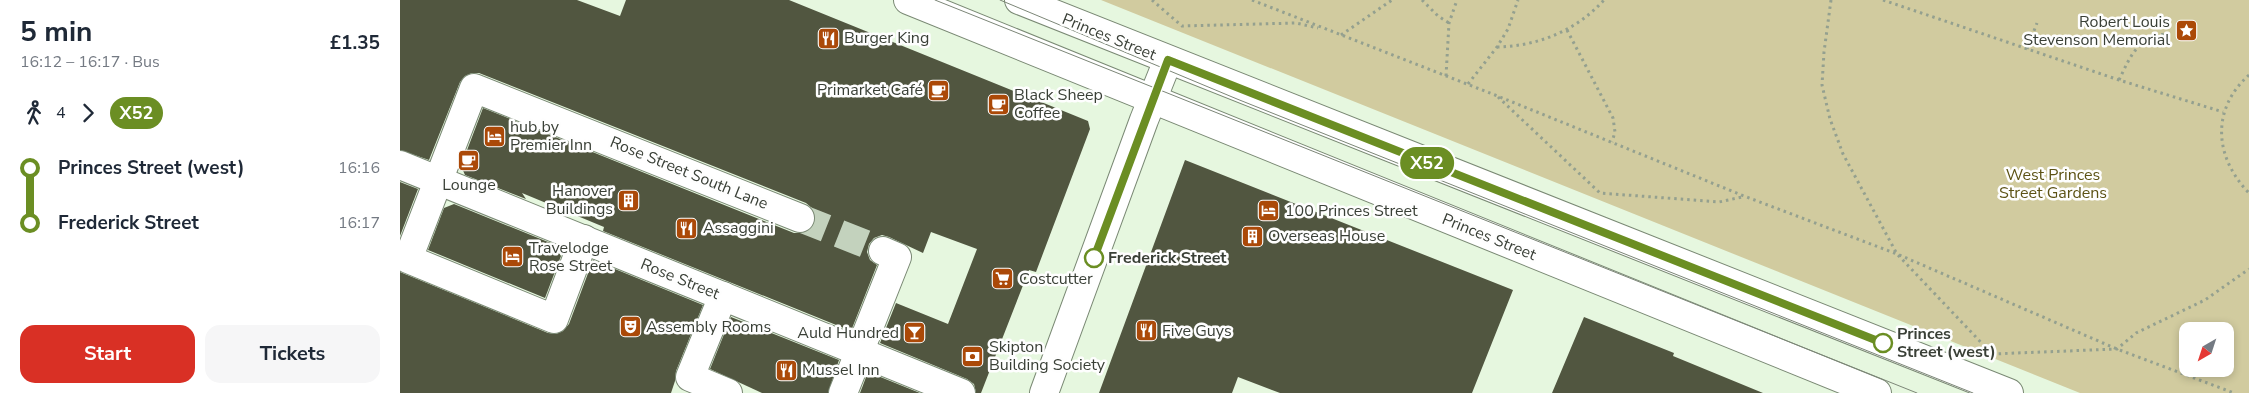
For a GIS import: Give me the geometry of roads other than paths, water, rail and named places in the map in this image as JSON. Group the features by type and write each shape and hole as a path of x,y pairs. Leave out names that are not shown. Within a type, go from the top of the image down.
{"street":[{"name":"Princes Street","path":"908,0 1877,393"},
{"name":"Princes Street","path":"1019,0 2009,393"},
{"path":"1044,393 1168,60"},
{"name":"Rose Street South Lane","path":"438,180 474,88 800,218"},
{"name":"Rose Street","path":"400,164 961,393"},
{"path":"438,180 404,259 554,319 584,240"},
{"path":"843,393 897,257 883,251"},
{"path":"722,296 687,385 728,393"}],"tunnel":[{"path":"800,218 883,251"}],"tram line":[{"path":"935,0 1917,393"},
{"path":"1000,0 1237,99 1973,393"}],"place":[{"name":"Robert Louis Stevenson Memorial","path":"2186,31"},
{"name":"Burger King","path":"828,38"},
{"name":"Primarket Café","path":"939,90"},
{"name":"Black Sheep Coffee","path":"998,104"},
{"name":"hub by Premier Inn","path":"494,136"},
{"name":"Lounge","path":"469,161"},
{"name":"Hanover Buildings","path":"629,200"},
{"name":"100 Princes Street","path":"1269,211"},
{"name":"Assaggini","path":"687,228"},
{"name":"Overseas House","path":"1252,236"},
{"name":"Travelodge Rose Street","path":"513,257"},
{"name":"Frederick Street","path":"1094,258"},
{"name":"Costcutter","path":"1003,279"},
{"name":"Assembly Rooms","path":"630,327"},
{"name":"Five Guys","path":"1146,331"},
{"name":"Auld Hundred","path":"915,333"},
{"name":"Princes Street (west)","path":"1883,343"},
{"name":"Skipton Building Society","path":"973,356"},
{"name":"Mussel Inn","path":"786,370"}],"park label":[{"name":"West Princes Street Gardens","path":"2053,184"}]}
